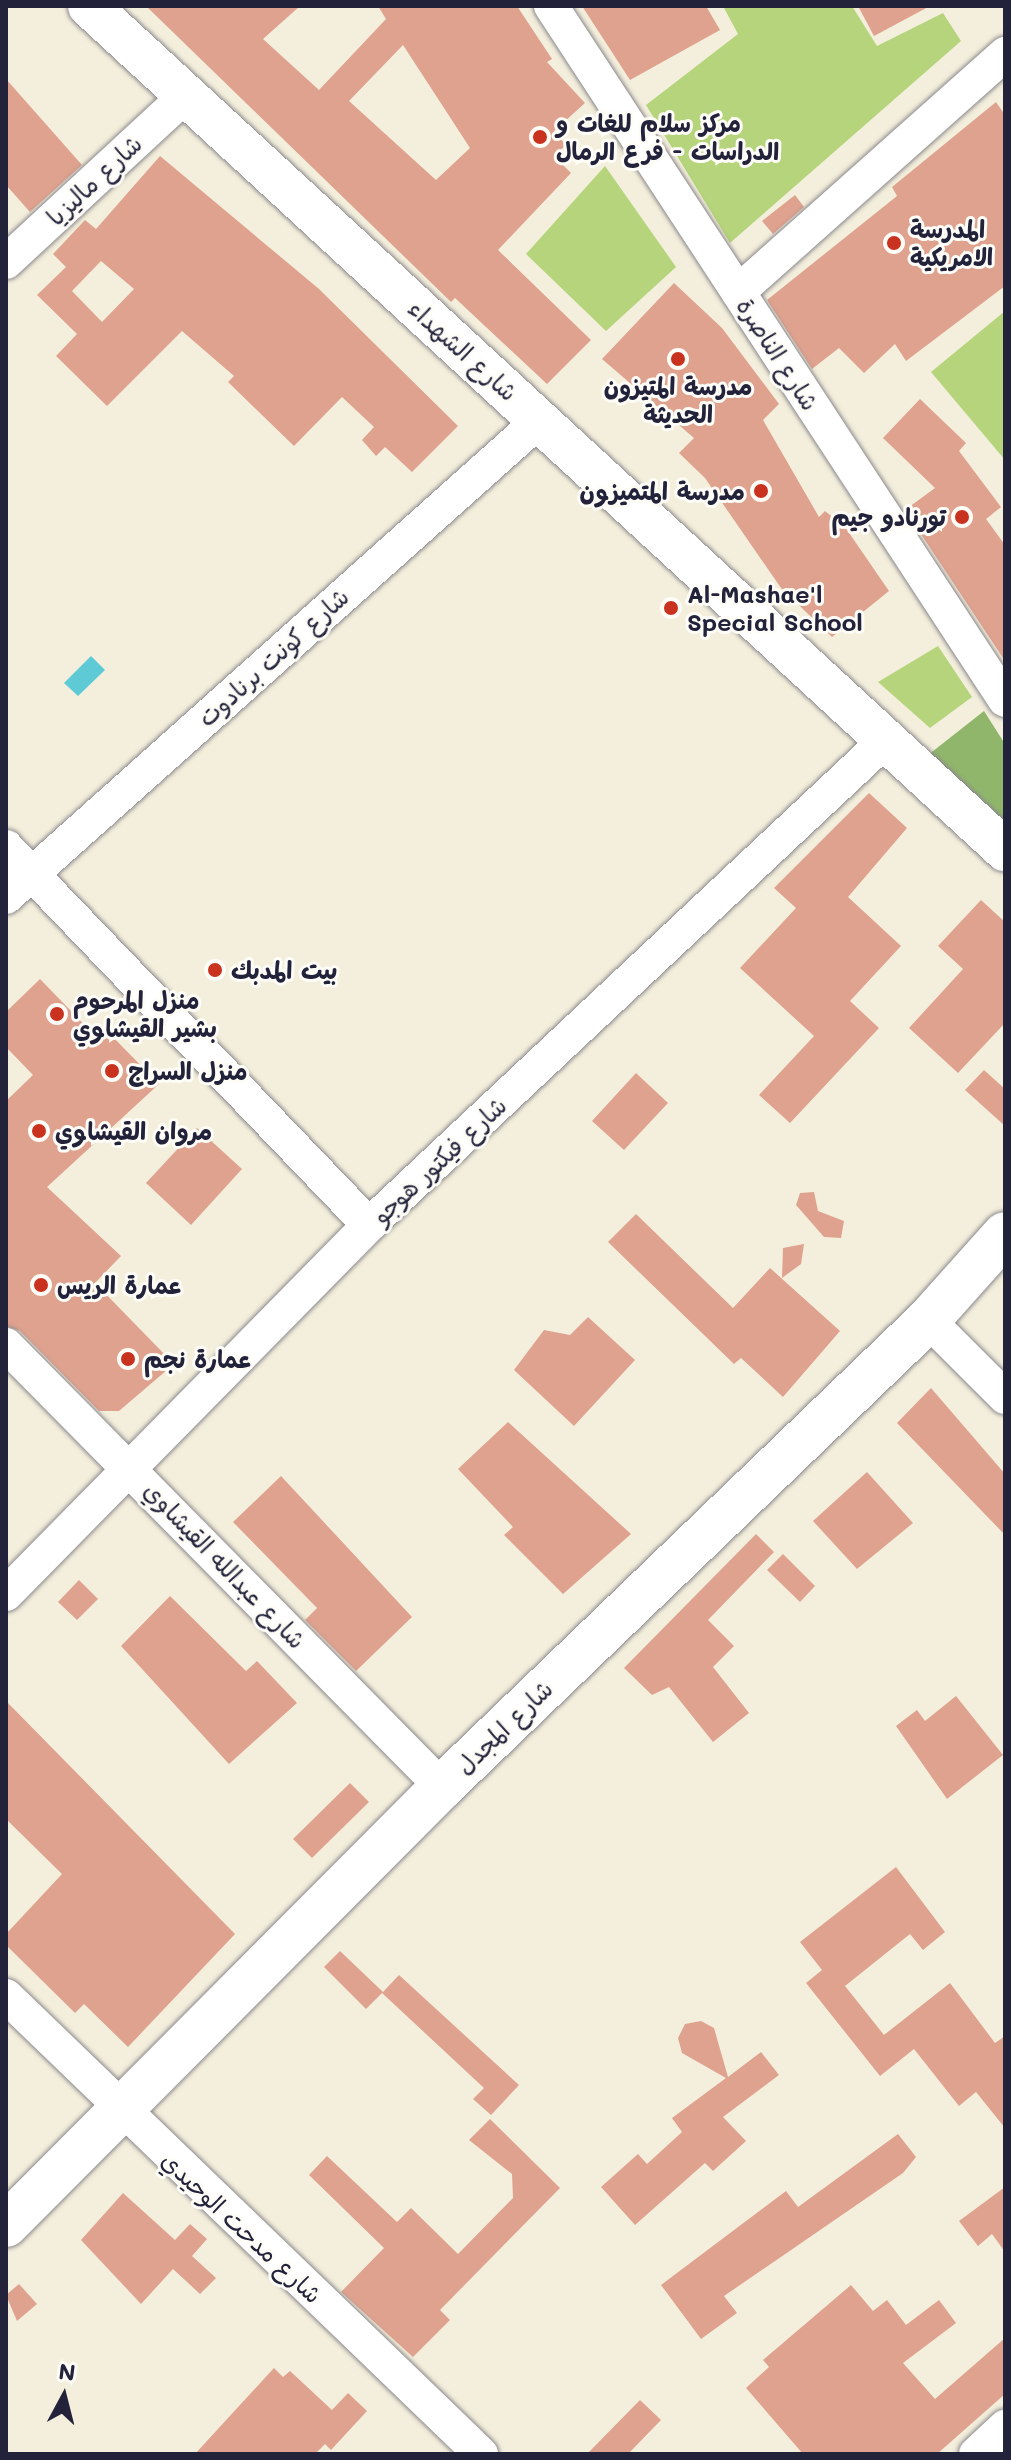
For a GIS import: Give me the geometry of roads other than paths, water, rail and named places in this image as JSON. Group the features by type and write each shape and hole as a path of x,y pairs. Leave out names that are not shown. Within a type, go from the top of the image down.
{"main road":[{"name":"شارع المجدل","path":"6,2225 442,1787 928,1320 1005,1234"}],"street":[{"name":"شارع الشهداء","path":"89,6 182,99 541,419 839,692 886,740"},
{"name":"شارع الناصرة","path":"551,6 1005,700"},
{"path":"738,292 1005,54"},
{"name":"شارع ماليزيا","path":"6,262 182,99"},
{"name":"شارع كونت برنادوت","path":"6,897 31,871 541,419"},
{"path":"886,740 1005,850"},
{"name":"شارع فيكتور هوجو","path":"6,1594 369,1225 886,740"},
{"path":"6,847 369,1225"},
{"path":"928,1320 1005,1397"},
{"name":"شارع عبدالله القيشاوي","path":"6,1345 131,1468 442,1787"},
{"name":"شارع مدحت الوحيدي","path":"6,1996 119,2110 481,2454"},
{"path":"976,2454 1005,2427"}],"water":[{"path":"91,656 105,670 78,696 64,683"}],"place":[{"name":"مركز سلام للغات و الدراسات - فرع الرمال","path":"540,137"},
{"name":"المدرسة الامريكية","path":"894,243"},
{"name":"مدرسة المتيزون الحديثة","path":"678,359"},
{"name":"مدرسة المتميزون","path":"761,491"},
{"name":"تورنادو جيم","path":"962,517"},
{"name":"Al-Mashae'l Special School","path":"671,608"},
{"name":"بيت المدبك","path":"215,970"},
{"name":"منزل المرحوم بشير القيشاوي","path":"57,1014"},
{"name":"منزل السراج","path":"112,1071"},
{"name":"مروان القيشاوي","path":"39,1131"},
{"name":"عمارة الريس","path":"41,1285"},
{"name":"عمارة نجم","path":"128,1359"}]}
